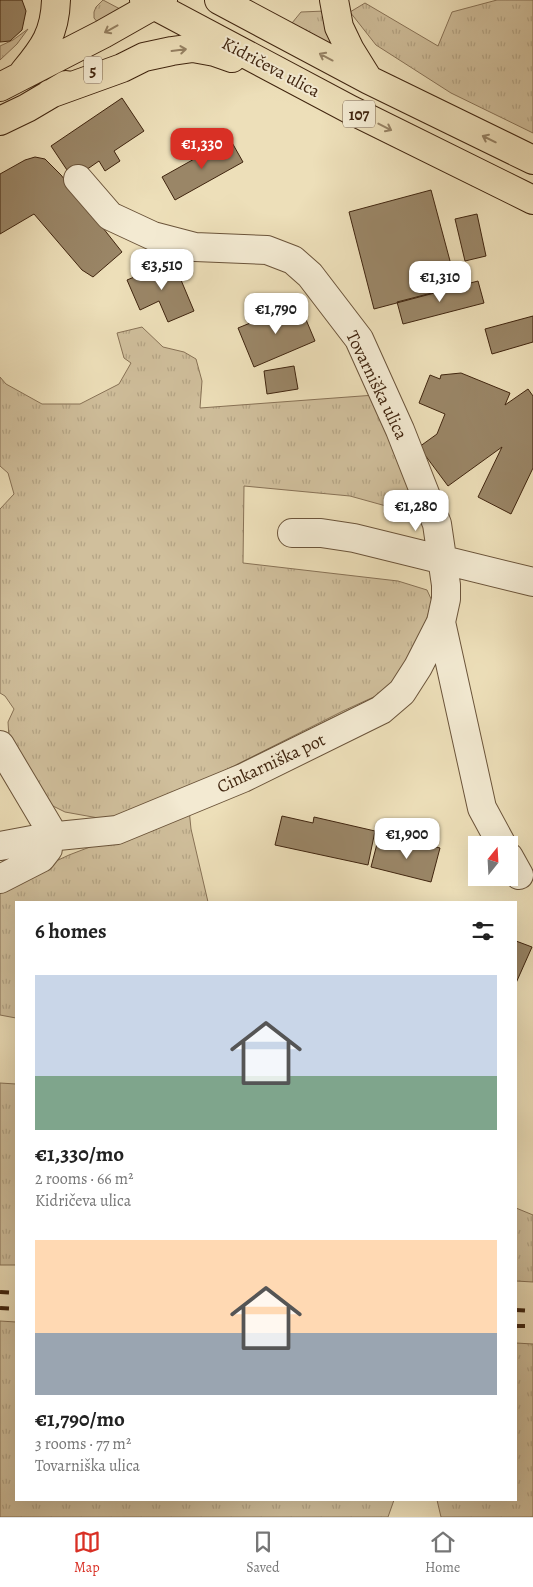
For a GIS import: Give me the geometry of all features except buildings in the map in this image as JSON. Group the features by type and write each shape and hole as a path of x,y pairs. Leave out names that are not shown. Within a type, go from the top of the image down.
{"main road":[{"path":"10,82 42,51 54,22 56,0"},
{"name":"107","path":"334,0 339,26 350,50 369,80"},
{"name":"Kidričeva ulica","path":"225,1 369,80 533,160"},
{"name":"5","path":"0,121 130,49 188,22 225,1"},
{"path":"10,82 154,2"},
{"name":"Kidričeva ulica","path":"154,2 244,54 351,110 533,200"},
{"path":"50,94 122,68 144,57 193,48 215,52 238,60 300,93 351,110"}],"street":[{"name":"Tovarniška ulica","path":"78,179 110,216 153,236 195,247 266,250 293,260 310,274 359,339 400,430 437,524 445,573"},
{"path":"292,534 321,533 354,538 445,573 533,582"},
{"name":"Cinkarniška pot","path":"0,846 51,836 117,830 243,778 381,710 402,692 418,667 441,622 446,599 445,573"},
{"name":"Cinkarniška pot","path":"441,622 482,808 497,836"},
{"path":"0,745 51,836 48,849 41,858 0,879"}],"green space":[{"path":"103,0 120,9 99,24 94,18 94,12"},
{"path":"497,0 533,0 533,133 451,93 376,45 350,12 365,3 438,46 452,12"},
{"path":"325,11 336,48 292,23 301,12"},
{"path":"28,29 17,44 0,60 0,46 13,40"},
{"path":"142,327 163,347 184,352 196,359 202,381 200,408 375,395 422,516 350,496 244,486 243,563 398,581 427,590 432,601 424,628 411,658 389,690 188,789 130,812 104,819 65,812 43,801 9,738 8,722 14,709 5,696 0,693 0,509 14,494 8,473 0,466 0,377 6,384 42,404 80,404 119,384 131,363 124,358 117,333"},
{"path":"189,809 191,829 208,901 15,901 15,1018 0,1015 0,887 69,855"},
{"path":"0,1083 15,1084 15,1265 0,1265"},
{"path":"517,1208 533,1215 533,1282 517,1281"},
{"path":"0,1321 15,1322 15,1501 394,1501 388,1517 0,1517"},
{"path":"517,1343 533,1344 533,1517 441,1517 437,1501 517,1501"}],"railway":[{"path":"0,1292 15,1293"},
{"path":"0,1308 15,1309"},
{"path":"517,1310 533,1311"},
{"path":"517,1326 533,1326"}]}
